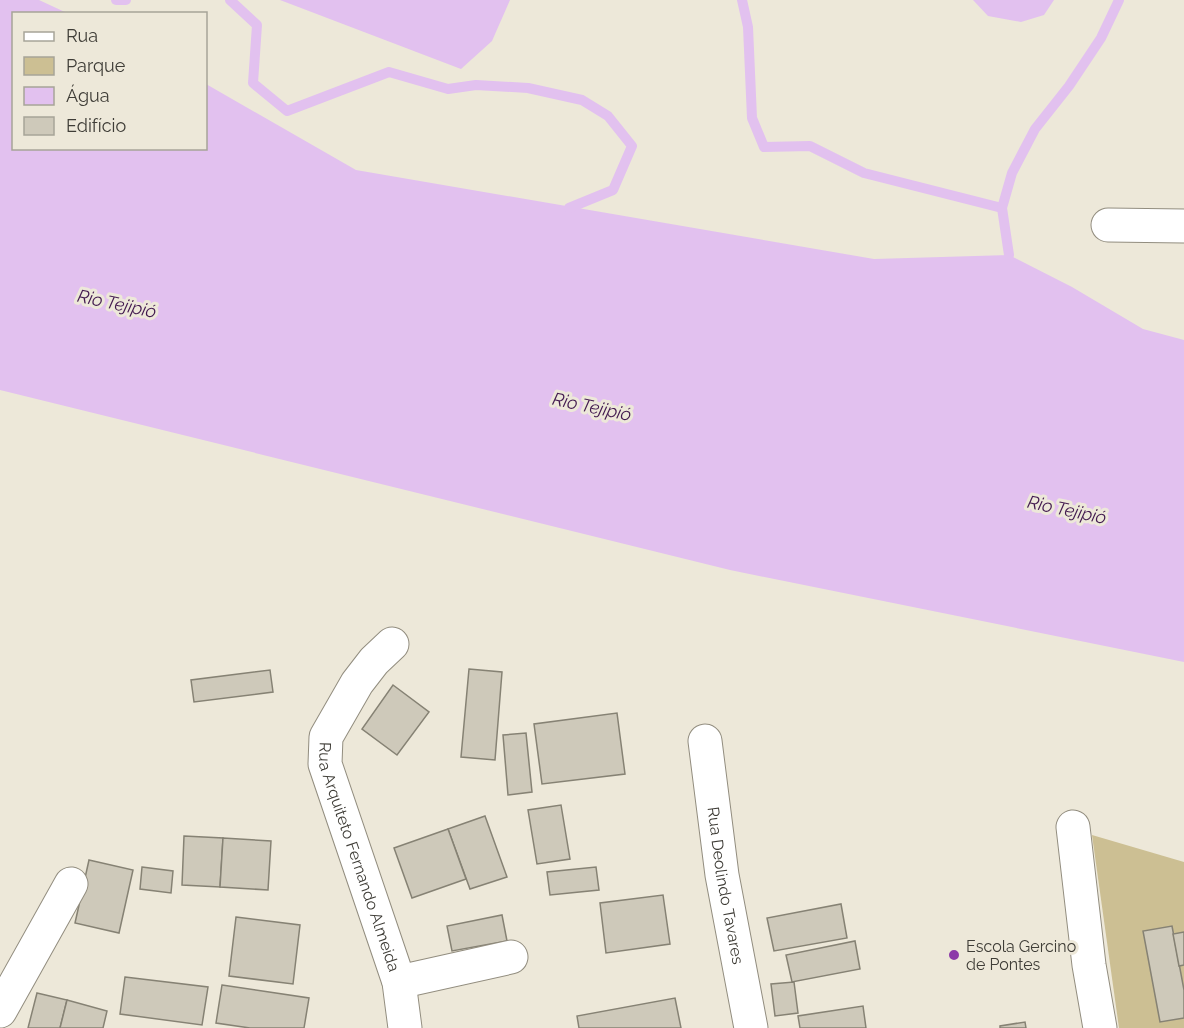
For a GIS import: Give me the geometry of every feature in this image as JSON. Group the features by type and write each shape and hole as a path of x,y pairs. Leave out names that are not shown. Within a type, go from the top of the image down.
{"street":[{"path":"1108,225 1184,226"},
{"name":"Rua Arquiteto Fernando Almeida","path":"392,644 374,661 357,683 326,737 325,764 399,982 405,1028"},
{"name":"Rua Deolindo Tavares","path":"705,741 723,875 751,1028"},
{"path":"1073,827 1089,965 1100,1028"},
{"path":"0,1011 72,884"},
{"name":"Rua Arquiteto Fernando Almeida","path":"399,982 511,957"}],"green space":[{"path":"1092,835 1184,862 1184,1028 1119,1028"}],"water":[{"name":"Rio Tejipió","path":"0,0 39,0 65,12 12,12 12,150 207,150 207,85 356,170 874,259 1009,255 1072,287 1143,329 1184,340 1184,662 730,570 0,390"},
{"path":"280,0 510,0 492,41 461,69"},
{"path":"973,0 1054,0 1044,15 1021,22 988,16"}],"building":[{"path":"469,669 502,672 495,760 461,757"},
{"path":"270,670 273,692 194,702 191,680"},
{"path":"393,685 429,712 397,755 362,729"},
{"path":"617,713 625,774 542,784 534,724"},
{"path":"526,733 532,792 508,795 503,735"},
{"path":"561,805 570,859 537,864 528,810"},
{"path":"485,816 507,877 470,889 448,829"},
{"path":"448,829 466,879 412,898 394,848"},
{"path":"184,836 223,838 220,887 182,885"},
{"path":"223,838 271,841 268,890 220,887"},
{"path":"89,860 133,870 119,933 75,923"},
{"path":"142,867 173,871 171,893 140,889"},
{"path":"596,867 599,890 550,895 547,872"},
{"path":"663,895 670,944 606,953 600,903"},
{"path":"841,904 847,938 774,951 767,918"},
{"path":"502,915 507,941 452,951 447,926"},
{"path":"236,917 300,925 293,984 229,976"},
{"path":"1172,926 1184,990 1184,1018 1160,1022 1143,931"},
{"path":"1184,932 1184,965 1179,966 1173,934"},
{"path":"855,941 860,969 792,982 786,955"},
{"path":"125,977 208,987 202,1025 120,1014"},
{"path":"794,982 798,1013 775,1016 771,984"},
{"path":"222,985 309,998 304,1028 250,1028 216,1023"},
{"path":"37,993 67,1000 60,1028 28,1028"},
{"path":"675,998 681,1028 579,1028 577,1016"},
{"path":"67,1000 107,1011 103,1028 60,1028"},
{"path":"863,1006 866,1028 800,1028 798,1016"},
{"path":"1025,1022 1026,1028 1000,1028 1000,1026"}],"waterway":[{"path":"116,0 126,0"},
{"path":"230,0 257,25 253,83 287,111 389,72 448,89 476,85 528,88 582,100 608,116 632,146 613,190 569,208"},
{"path":"742,0 748,27 752,118 764,147 810,146 864,173 1002,208"},
{"path":"1009,255 1002,208 1012,173 1035,129 1069,86 1101,38 1119,0"}],"place":[{"name":"Escola Gercino de Pontes","path":"954,955"}]}
